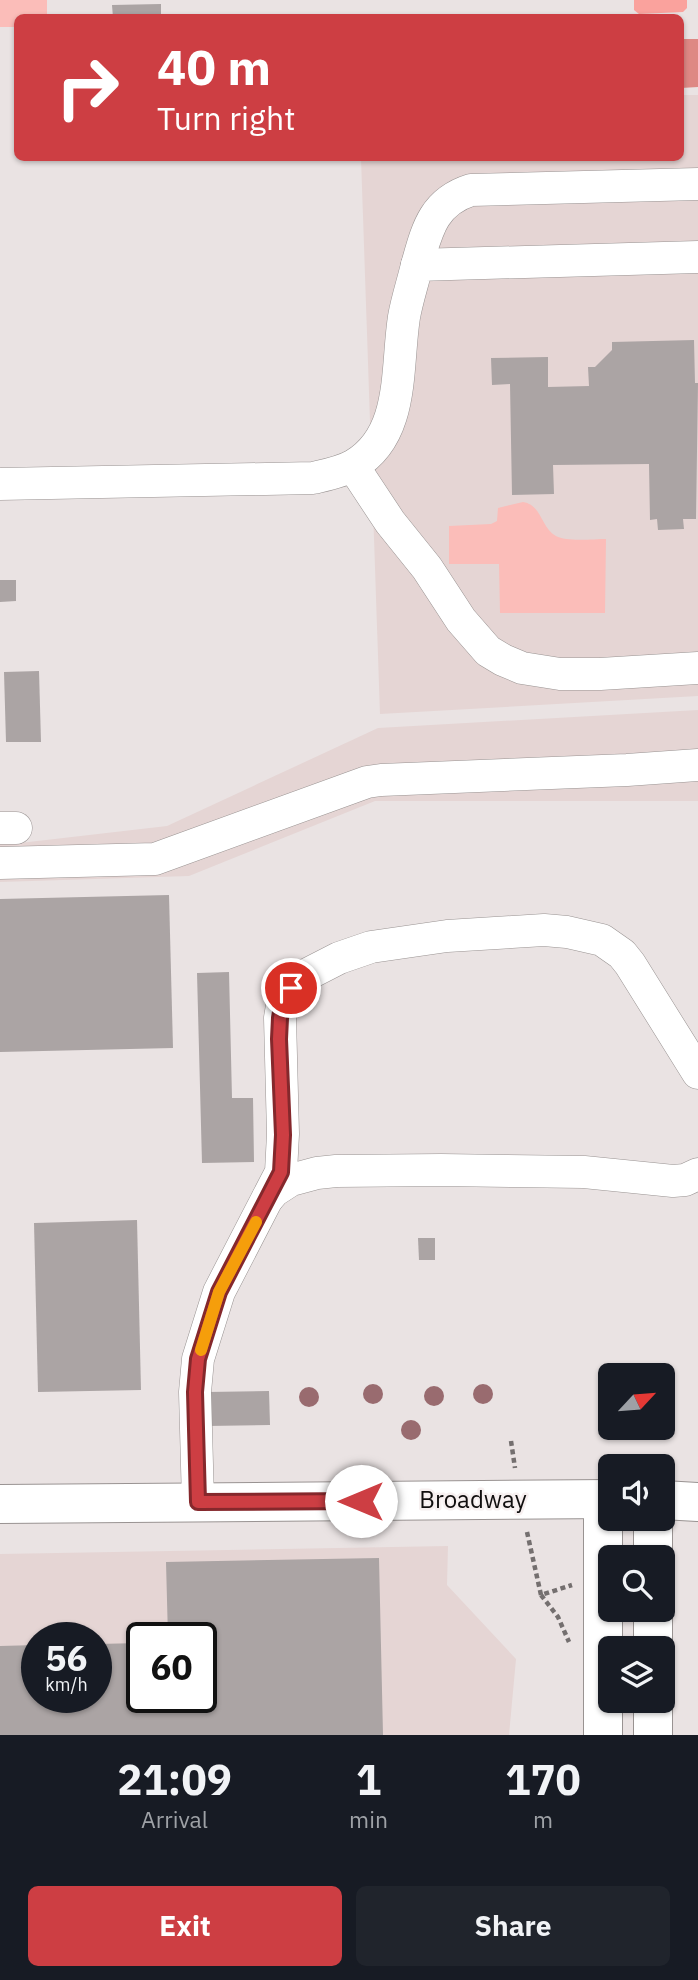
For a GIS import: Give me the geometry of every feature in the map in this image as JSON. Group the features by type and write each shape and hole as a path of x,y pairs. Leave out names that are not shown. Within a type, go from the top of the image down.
{"main road":[{"name":"Broadway","path":"0,1504 598,1500"},
{"path":"675,1501 698,1502"},
{"path":"603,1622 603,1735"},
{"path":"653,1713 653,1735"}],"lane":[{"path":"0,484 313,478 353,466 380,441 394,408 404,318 417,265 434,217 448,200 471,190 698,184"},
{"path":"417,265 698,257"},
{"path":"353,466 390,522 422,560 461,620 488,651 503,660 522,668 561,674 698,668"},
{"path":"0,863 155,859 368,782 382,780 698,765"},
{"path":"198,1502 195,1392 198,1359 219,1292 281,1172 283,1154 280,1018 283,1000 302,976 339,958 371,947 447,936 544,930 602,940 614,947 630,964 698,1073"},
{"path":"267,1199 291,1180 336,1171 584,1172 673,1181 685,1180 698,1174"}],"path":[{"path":"511,1441 520,1500 541,1595 598,1578"}],"shaded area":[{"path":"0,0 47,0 47,14 14,14 14,27 0,27"},
{"path":"634,0 687,0 687,8 683,12 639,14 634,10"},
{"path":"684,39 698,39 698,87 684,88"},
{"path":"684,95 698,95 698,696 380,714 361,161 684,161"},
{"path":"523,502 534,507 547,528 560,538 606,539 605,613 500,613 499,564 449,564 449,526 491,524 497,521 498,508"},
{"path":"698,710 698,801 375,801 189,876 0,882 0,843 167,826 378,728"},
{"path":"448,1546 447,1585 516,1659 509,1735 0,1735 0,1554"}],"building":[{"path":"161,4 161,14 113,14 112,5"},
{"path":"694,340 695,383 698,383 696,519 683,519 684,529 658,530 657,519 650,520 649,464 553,465 554,494 512,495 510,384 492,385 491,358 548,357 548,387 589,386 588,367 595,367 612,350 612,342"},
{"path":"0,580 16,580 16,601 0,602"},
{"path":"39,671 41,742 6,742 4,672"},
{"path":"169,895 173,1048 0,1052 0,899"},
{"path":"229,972 232,1098 253,1098 254,1162 202,1163 197,973"},
{"path":"137,1220 141,1390 38,1392 34,1223"},
{"path":"418,1238 435,1238 435,1260 419,1260"},
{"path":"269,1391 270,1425 207,1426 207,1392"},
{"path":"379,1558 383,1735 0,1735 0,1646 21,1645 21,1713 112,1713 112,1644 126,1643 126,1713 217,1713 217,1622 168,1622 166,1562"}],"slow traffic":[{"path":"201,1350 219,1292 256,1222"}],"route":[{"path":"291,988 283,1000 280,1018 283,1135 281,1172 219,1292 198,1359 195,1392 198,1502 361,1501"}]}
